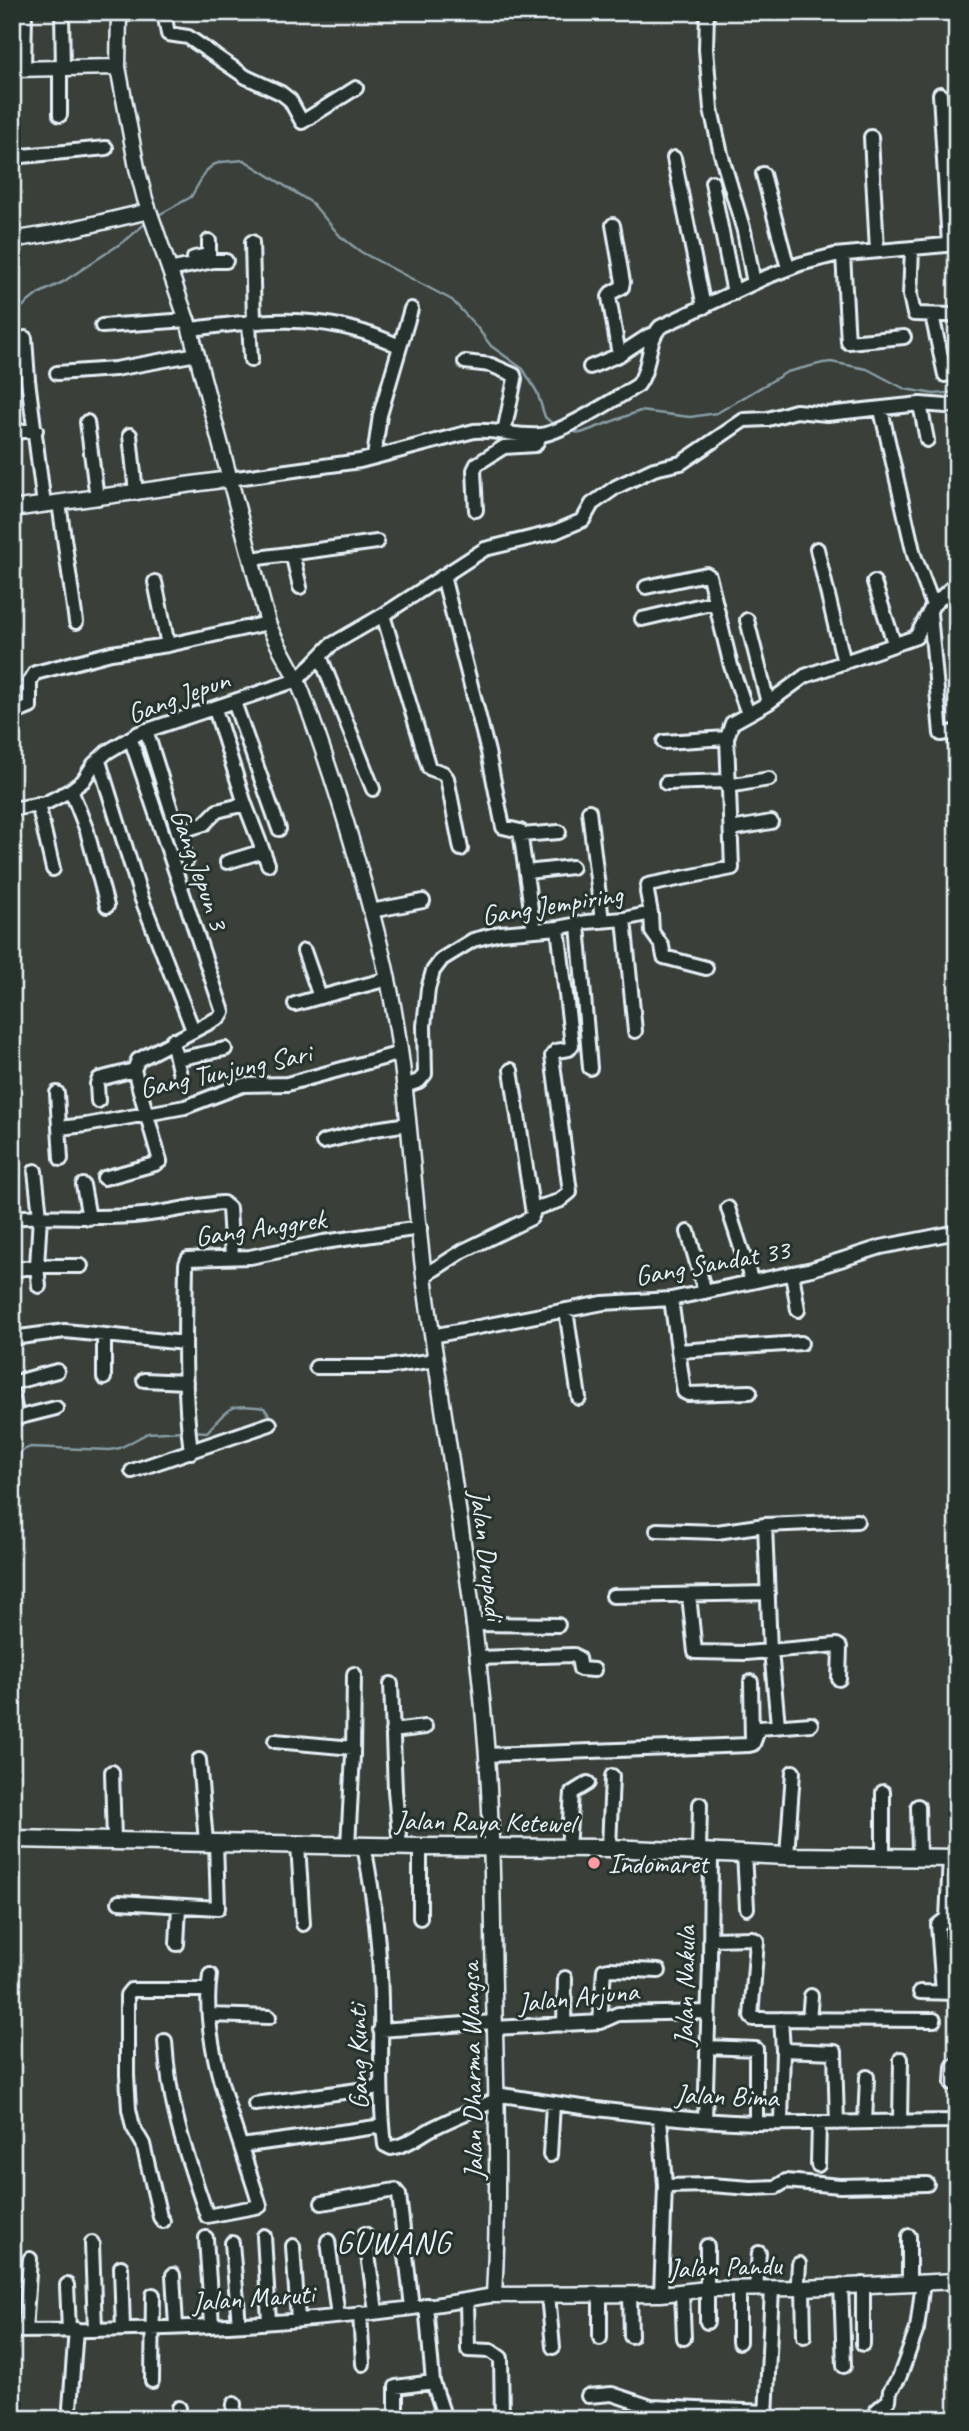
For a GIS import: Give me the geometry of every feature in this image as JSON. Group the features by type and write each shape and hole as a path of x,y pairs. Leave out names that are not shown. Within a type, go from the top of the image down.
{"main road":[{"name":"Jalan Raya Ketewel","path":"12,1839 400,1847 609,1848 788,1856 953,1858"}],"street":[{"path":"25,12 18,69 118,66"},
{"path":"60,115 62,12"},
{"path":"164,12 168,34 188,37 246,77 285,97 298,119 304,122 356,88"},
{"path":"707,12 706,49 711,109 744,231 754,283"},
{"name":"Jalan Drupadi","path":"124,14 118,66 150,213 189,324 268,623 275,642 297,680 321,746 371,911 388,979 401,1053 423,1268 473,1623 487,1755 492,1847"},
{"path":"12,509 374,457 474,431 541,435 565,428 638,385 644,376 655,334 660,327 788,268 843,255 953,244 940,94"},
{"path":"871,137 877,251"},
{"path":"12,157 106,148"},
{"path":"674,158 704,307"},
{"path":"763,174 788,268"},
{"path":"712,182 734,293"},
{"path":"12,240 150,213"},
{"path":"613,225 623,282 622,287 609,297 619,355"},
{"path":"168,267 209,255 209,241"},
{"path":"251,360 252,242"},
{"path":"912,249 910,295 913,311 916,315 954,315"},
{"path":"843,255 848,342 904,337"},
{"path":"168,267 226,261"},
{"path":"374,457 380,415 411,309"},
{"path":"932,315 945,375"},
{"path":"102,326 299,320 328,322 358,329 399,346"},
{"path":"590,367 619,355 648,335 655,334"},
{"path":"25,338 36,430 76,622"},
{"path":"57,373 115,369 197,354"},
{"path":"465,362 491,365 514,375 504,432"},
{"path":"297,680 331,645 485,549 555,532 583,520 592,504 616,487 654,469 681,463 744,420 768,419 796,411 827,414 920,404 957,403"},
{"path":"920,404 928,440"},
{"path":"881,410 914,555 931,607 941,734 955,732 957,761"},
{"path":"87,422 97,498"},
{"path":"12,432 36,430"},
{"path":"130,435 136,493"},
{"path":"476,510 474,470 477,464 506,446 535,445 541,435"},
{"path":"251,559 377,542"},
{"path":"817,549 844,663"},
{"path":"292,553 300,587"},
{"path":"646,587 708,574 734,674 748,714"},
{"path":"443,576 488,752 503,827 519,830 521,835 534,930"},
{"path":"155,582 168,645"},
{"path":"874,582 894,643"},
{"path":"664,742 727,738 732,723 768,703 801,678 916,636 931,607 957,583"},
{"path":"642,619 715,602"},
{"path":"383,615 429,768 443,773 447,778 461,849"},
{"path":"747,620 768,703"},
{"path":"12,714 30,707 30,681 35,673 111,653 168,645 268,623"},
{"path":"320,656 373,789"},
{"name":"Gang Jepun","path":"12,809 54,799 71,790 116,746 146,730 297,680"},
{"path":"234,702 279,829"},
{"path":"215,709 245,804 268,864"},
{"path":"146,730 187,860"},
{"name":"Gang Jempiring","path":"405,1086 419,1081 425,1074 424,1026 428,989 433,971 442,959 473,940 500,933 558,928 651,913 648,885 732,868 727,738"},
{"name":"Gang Jepun 3","path":"131,740 223,1015 192,1030"},
{"path":"98,1101 99,1079 134,1070 141,1058 192,1030 141,897 99,761"},
{"path":"666,783 728,783 769,779"},
{"path":"71,790 87,831 107,906"},
{"path":"38,804 53,869"},
{"path":"178,832 204,824 217,811 245,804"},
{"path":"589,811 602,921"},
{"path":"731,829 771,822"},
{"path":"521,835 559,832"},
{"path":"227,862 263,851"},
{"path":"526,872 572,867"},
{"path":"371,911 423,901"},
{"path":"651,913 652,932 662,946 664,957 706,968"},
{"path":"624,919 635,1031"},
{"path":"578,925 590,1068"},
{"path":"533,1209 559,1201 570,1192 552,1056 553,1052 569,1049 572,1045 558,928"},
{"path":"304,951 320,997"},
{"path":"295,1004 388,979"},
{"path":"172,1040 180,1075"},
{"path":"177,1059 225,1049"},
{"name":"Gang Tunjung Sari","path":"59,1128 185,1107 243,1085 287,1084 401,1053"},
{"path":"104,1178 159,1163 148,1113 134,1070"},
{"path":"423,1268 531,1218 534,1214 511,1070"},
{"path":"57,1093 61,1159"},
{"path":"323,1142 408,1124"},
{"path":"35,1171 40,1216 37,1266 39,1286"},
{"path":"83,1185 89,1218"},
{"path":"12,1219 40,1216 89,1218 142,1215 225,1203 229,1208 232,1257"},
{"path":"728,1208 752,1282"},
{"name":"Gang Anggrek","path":"191,1452 186,1382 186,1262 190,1258 250,1257 324,1242 420,1228"},
{"path":"688,1232 705,1292"},
{"name":"Gang Sandat 33","path":"432,1336 603,1303 671,1299 792,1273 881,1247 957,1232"},
{"path":"12,1270 37,1266 82,1266"},
{"path":"792,1273 798,1310"},
{"path":"671,1299 684,1392 750,1392"},
{"path":"566,1310 579,1398"},
{"path":"12,1338 65,1331 186,1343"},
{"path":"104,1335 104,1378"},
{"path":"678,1351 801,1343"},
{"path":"316,1367 386,1367 436,1360"},
{"path":"12,1384 57,1371"},
{"path":"144,1380 186,1382"},
{"path":"12,1393 15,1418 56,1408"},
{"path":"132,1471 270,1424"},
{"path":"657,1530 717,1531 765,1525 857,1521"},
{"path":"765,1525 770,1651 778,1725"},
{"path":"613,1596 768,1593"},
{"path":"689,1595 695,1652 746,1653 837,1645 840,1647 839,1679"},
{"path":"473,1623 558,1625"},
{"path":"477,1658 574,1655 578,1658 580,1669 594,1670"},
{"name":"Gang Kunti","path":"354,1674 356,1846 377,1921 381,2000 380,2087 387,2147 396,2147 496,2097"},
{"path":"751,1682 752,1745"},
{"path":"391,1684 400,1847"},
{"path":"752,1745 759,1729 778,1725 811,1724"},
{"path":"392,1731 425,1727"},
{"path":"275,1741 353,1748"},
{"path":"487,1755 752,1745"},
{"path":"119,1902 179,1907 219,1906 199,1760"},
{"path":"112,1772 114,1840"},
{"path":"788,1856 793,1772"},
{"path":"609,1848 612,1776"},
{"path":"568,1848 572,1793 577,1787 588,1783"},
{"path":"883,1792 883,1857"},
{"name":"Jalan Nakula","path":"700,1804 710,1939 705,2120"},
{"path":"918,1806 919,1857"},
{"path":"298,1844 303,1924"},
{"path":"420,1847 420,1918"},
{"name":"Jalan Dharma Wangsa","path":"492,1847 496,2097 495,2295"},
{"path":"744,1853 747,1908"},
{"path":"943,1992 938,1925 947,1917 953,1858"},
{"path":"177,1944 179,1907"},
{"path":"710,1939 755,1939 757,1943 751,2017 755,2020 934,2020"},
{"path":"600,2022 604,1970 659,1971"},
{"path":"166,2041 169,2091 174,2115 207,2216 260,2206 225,2103 209,2015 207,1990 210,1975"},
{"path":"564,2025 565,1978"},
{"path":"163,2221 143,2144 131,2121 127,2074 127,1995 131,1990 207,1990"},
{"path":"920,1992 957,1993"},
{"path":"809,2020 811,1996"},
{"name":"Jalan Arjuna","path":"380,2030 564,2025 600,2022 618,2014 708,2012"},
{"path":"209,2015 269,2017"},
{"path":"781,2019 781,2122"},
{"path":"706,2047 756,2049 756,2123"},
{"path":"783,2050 835,2052 837,2123"},
{"path":"900,2122 901,2059"},
{"path":"952,2083 953,2067 957,2064"},
{"path":"865,2122 867,2077"},
{"path":"255,2104 380,2087"},
{"name":"Jalan Bima","path":"496,2097 660,2117 756,2123 957,2121"},
{"path":"550,2155 554,2104"},
{"path":"660,2117 665,2186 661,2294"},
{"path":"818,2123 818,2165"},
{"path":"241,2146 383,2126"},
{"path":"665,2186 776,2187 786,2180 840,2186 928,2184"},
{"path":"322,2203 395,2190 399,2195 412,2307"},
{"path":"365,2234 376,2311"},
{"path":"264,2235 269,2322"},
{"path":"877,2419 877,2410 889,2400 890,2390 899,2378 917,2329 916,2283 909,2236"},
{"path":"206,2238 212,2325"},
{"path":"328,2241 338,2316"},
{"path":"92,2243 95,2329"},
{"path":"232,2243 239,2324"},
{"path":"293,2246 298,2319"},
{"path":"707,2246 707,2322"},
{"path":"756,2288 759,2253"},
{"path":"18,2331 30,2259"},
{"path":"799,2264 804,2336"},
{"path":"121,2267 123,2328"},
{"path":"173,2275 176,2326"},
{"name":"Jalan Pandu","path":"495,2295 661,2294 801,2284 957,2281"},
{"path":"863,2284 863,2344"},
{"path":"67,2285 72,2329 70,2408"},
{"path":"841,2285 844,2366"},
{"path":"738,2288 739,2342"},
{"path":"588,2396 612,2394 650,2407 694,2413 767,2416 772,2288"},
{"path":"682,2292 684,2338"},
{"path":"630,2294 631,2336"},
{"path":"152,2381 153,2295"},
{"name":"Jalan Maruti","path":"18,2331 269,2322 338,2316 495,2295"},
{"path":"548,2295 553,2347"},
{"path":"600,2295 600,2338"},
{"path":"467,2300 468,2350 492,2351 501,2358 502,2419"},
{"path":"426,2305 433,2382 445,2419"},
{"path":"360,2313 363,2364"},
{"path":"396,2419 396,2387 433,2382"},
{"path":"233,2419 234,2404"}],"waterway":[{"path":"155,217 191,197 206,171 213,165 244,160 312,203 340,236 361,252 452,300 491,346 523,369 537,392 545,417 555,426"},
{"path":"12,315 38,294 63,282 126,240 147,222"},
{"path":"568,431 581,433 640,411 690,417 717,413 787,372 831,362 867,369 905,389 934,394 957,392"},
{"path":"192,1431 207,1432 226,1412 237,1407 264,1408 269,1415"},
{"path":"12,1456 30,1447 110,1450 120,1448 148,1433 185,1431"}],"place":[{"name":"Indomaret","path":"594,1863"}],"district":[{"name":"GUWANG","path":"394,2242"}]}
